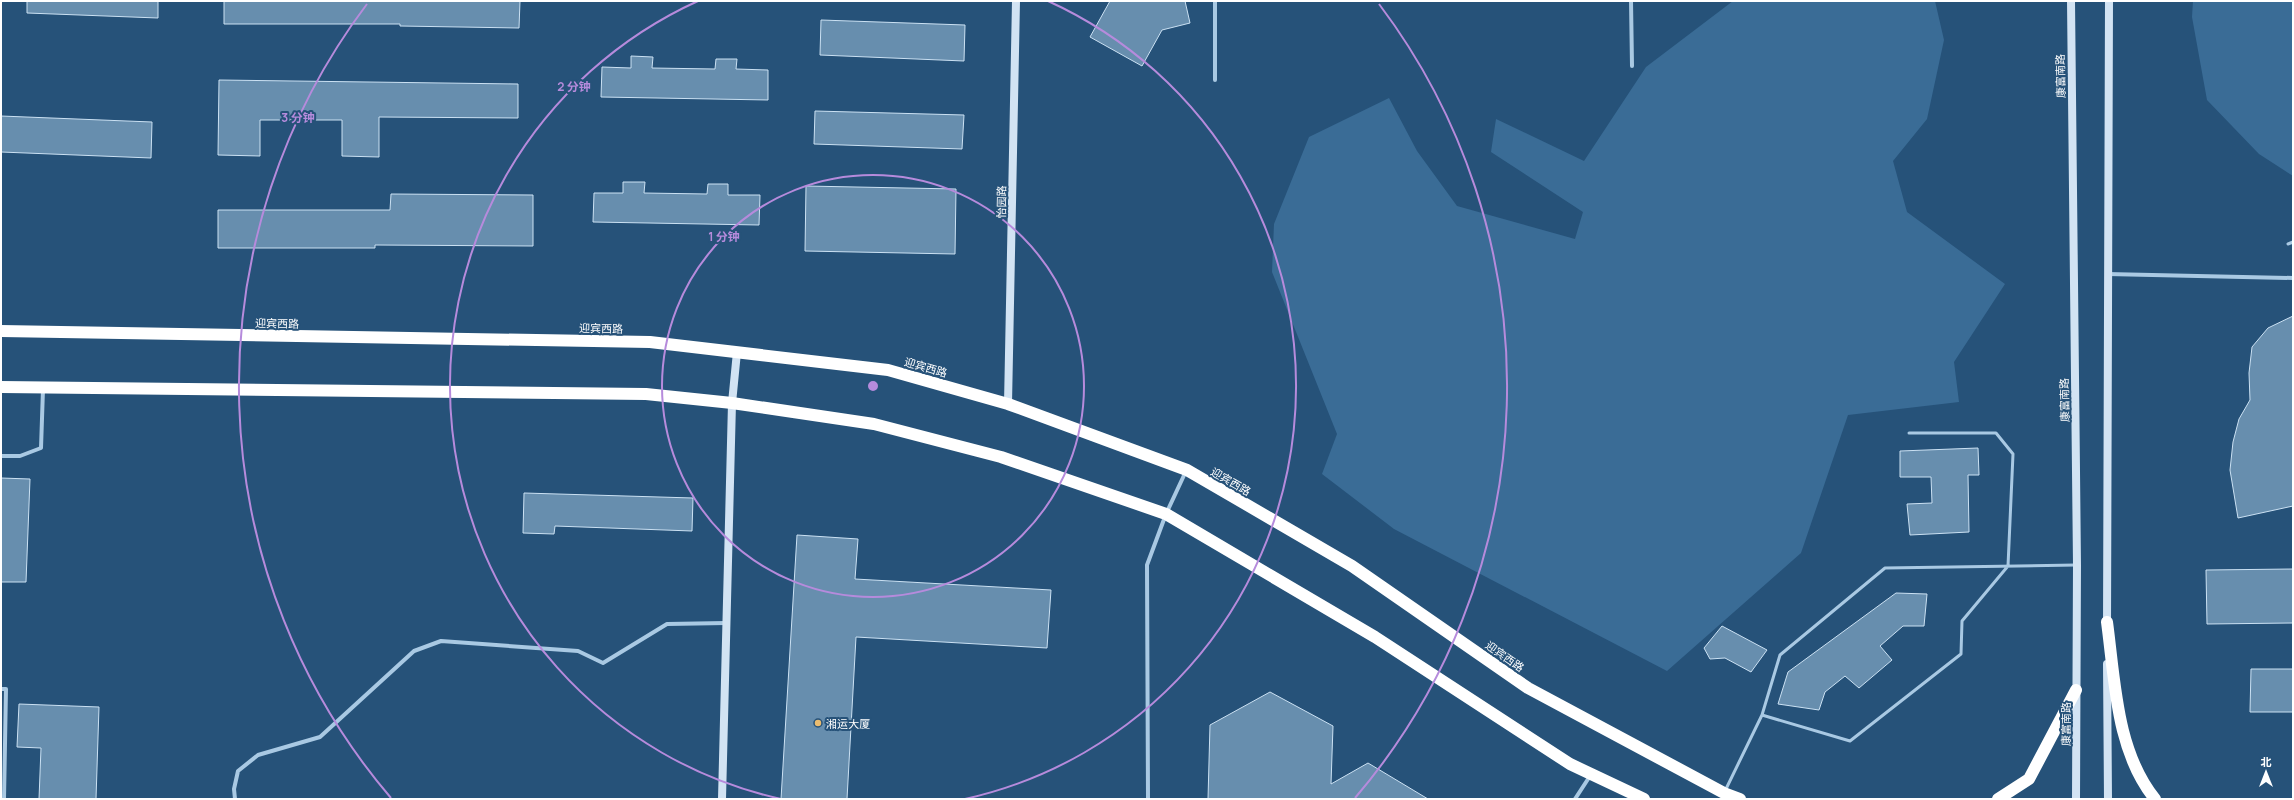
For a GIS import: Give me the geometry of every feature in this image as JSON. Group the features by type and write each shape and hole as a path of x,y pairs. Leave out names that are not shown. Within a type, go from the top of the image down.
{"highway":[{"name":"迎宾西路","path":"1,331 650,342 888,370 1008,404 1187,470 1352,566 1528,688 1724,793 1740,799"},
{"path":"1,387 646,394 732,403 882,426 1002,457 1166,514 1375,637 1570,764 1644,799"},
{"path":"2106,622 2122,730 2142,783 2155,799"},
{"path":"1998,799 2029,779 2076,690"}],"main road":[{"name":"怡园路","path":"1008,404 1016,1"},
{"name":"康富南路","path":"2070,1 2077,565 2076,799"},
{"path":"2108,799 2106,622 2109,1"},
{"path":"722,799 732,403 737,352"}],"street":[{"path":"1215,1 1215,80"},
{"path":"1631,1 1632,66"},
{"path":"2107,274 2293,278"},
{"path":"1,456 20,456 41,448 44,388"},
{"path":"1148,799 1147,565 1166,514 1187,470"},
{"path":"235,799 234,789 238,771 258,754 320,737 414,651 434,643 441,641 578,651 604,663 667,624 726,623"},
{"path":"1,689 6,689 4,799"},
{"path":"1574,799 1592,774"}],"lane":[{"path":"2288,244 2293,242"},
{"path":"1762,715 1850,741 1961,654 1962,621 2008,566 2013,454 1996,433 1909,433"},
{"path":"1724,793 1762,715 1780,655 1885,568 2077,565"}],"shaded area":[{"path":"1733,1 1935,1 1944,40 1927,119 1893,161 1907,212 2005,284 1954,362 1959,402 1848,415 1801,553 1667,671 1394,529 1322,474 1337,434 1272,272 1274,224 1309,137 1389,98 1417,151 1457,206 1575,239 1583,212 1491,152 1496,119 1584,161 1646,67"},
{"path":"2193,1 2293,1 2293,176 2259,154 2207,100 2192,17"}],"building":[{"path":"27,1 158,1 158,18 27,13"},
{"path":"224,1 520,1 519,28 400,26 400,24 224,24"},
{"path":"1110,1 1185,1 1190,23 1162,30 1142,66 1090,37"},
{"path":"821,20 965,25 964,61 820,55"},
{"path":"631,56 653,57 652,68 715,69 716,59 737,59 736,69 768,70 768,100 601,97 602,67 631,68"},
{"path":"219,80 518,84 518,118 379,117 379,157 342,156 342,120 260,120 260,156 218,155"},
{"path":"815,111 964,115 962,149 814,144"},
{"path":"1,116 152,122 151,158 1,152"},
{"path":"623,182 645,182 644,193 707,194 708,184 728,184 728,195 760,195 759,225 593,222 594,193 623,193"},
{"path":"806,186 956,189 955,254 805,251"},
{"path":"391,194 533,195 533,246 375,245 375,248 218,248 218,210 390,210"},
{"path":"2293,316 2293,506 2238,518 2230,470 2233,442 2239,419 2250,400 2249,373 2252,347 2268,328"},
{"path":"1978,448 1979,475 1968,475 1969,532 1910,535 1907,504 1932,503 1931,477 1900,477 1900,451"},
{"path":"1,478 30,479 26,582 1,582"},
{"path":"524,493 693,498 692,531 555,526 554,534 523,533"},
{"name":"湘运大厦","path":"797,535 858,539 855,579 1051,590 1047,648 856,637 847,799 781,799"},
{"path":"2293,569 2293,623 2207,624 2206,570"},
{"path":"1896,593 1927,594 1924,626 1903,626 1880,646 1892,660 1859,688 1845,676 1825,692 1819,710 1778,704 1788,672"},
{"path":"1722,626 1767,650 1751,672 1725,658 1710,659 1704,648"},
{"path":"2251,669 2293,669 2293,712 2250,712"},
{"path":"1270,692 1333,726 1331,784 1368,763 1428,799 1208,799 1210,725"},
{"path":"19,704 99,707 96,799 39,799 41,748 17,747"}],"place":[{"name":"湘运大厦","path":"818,723"}]}
